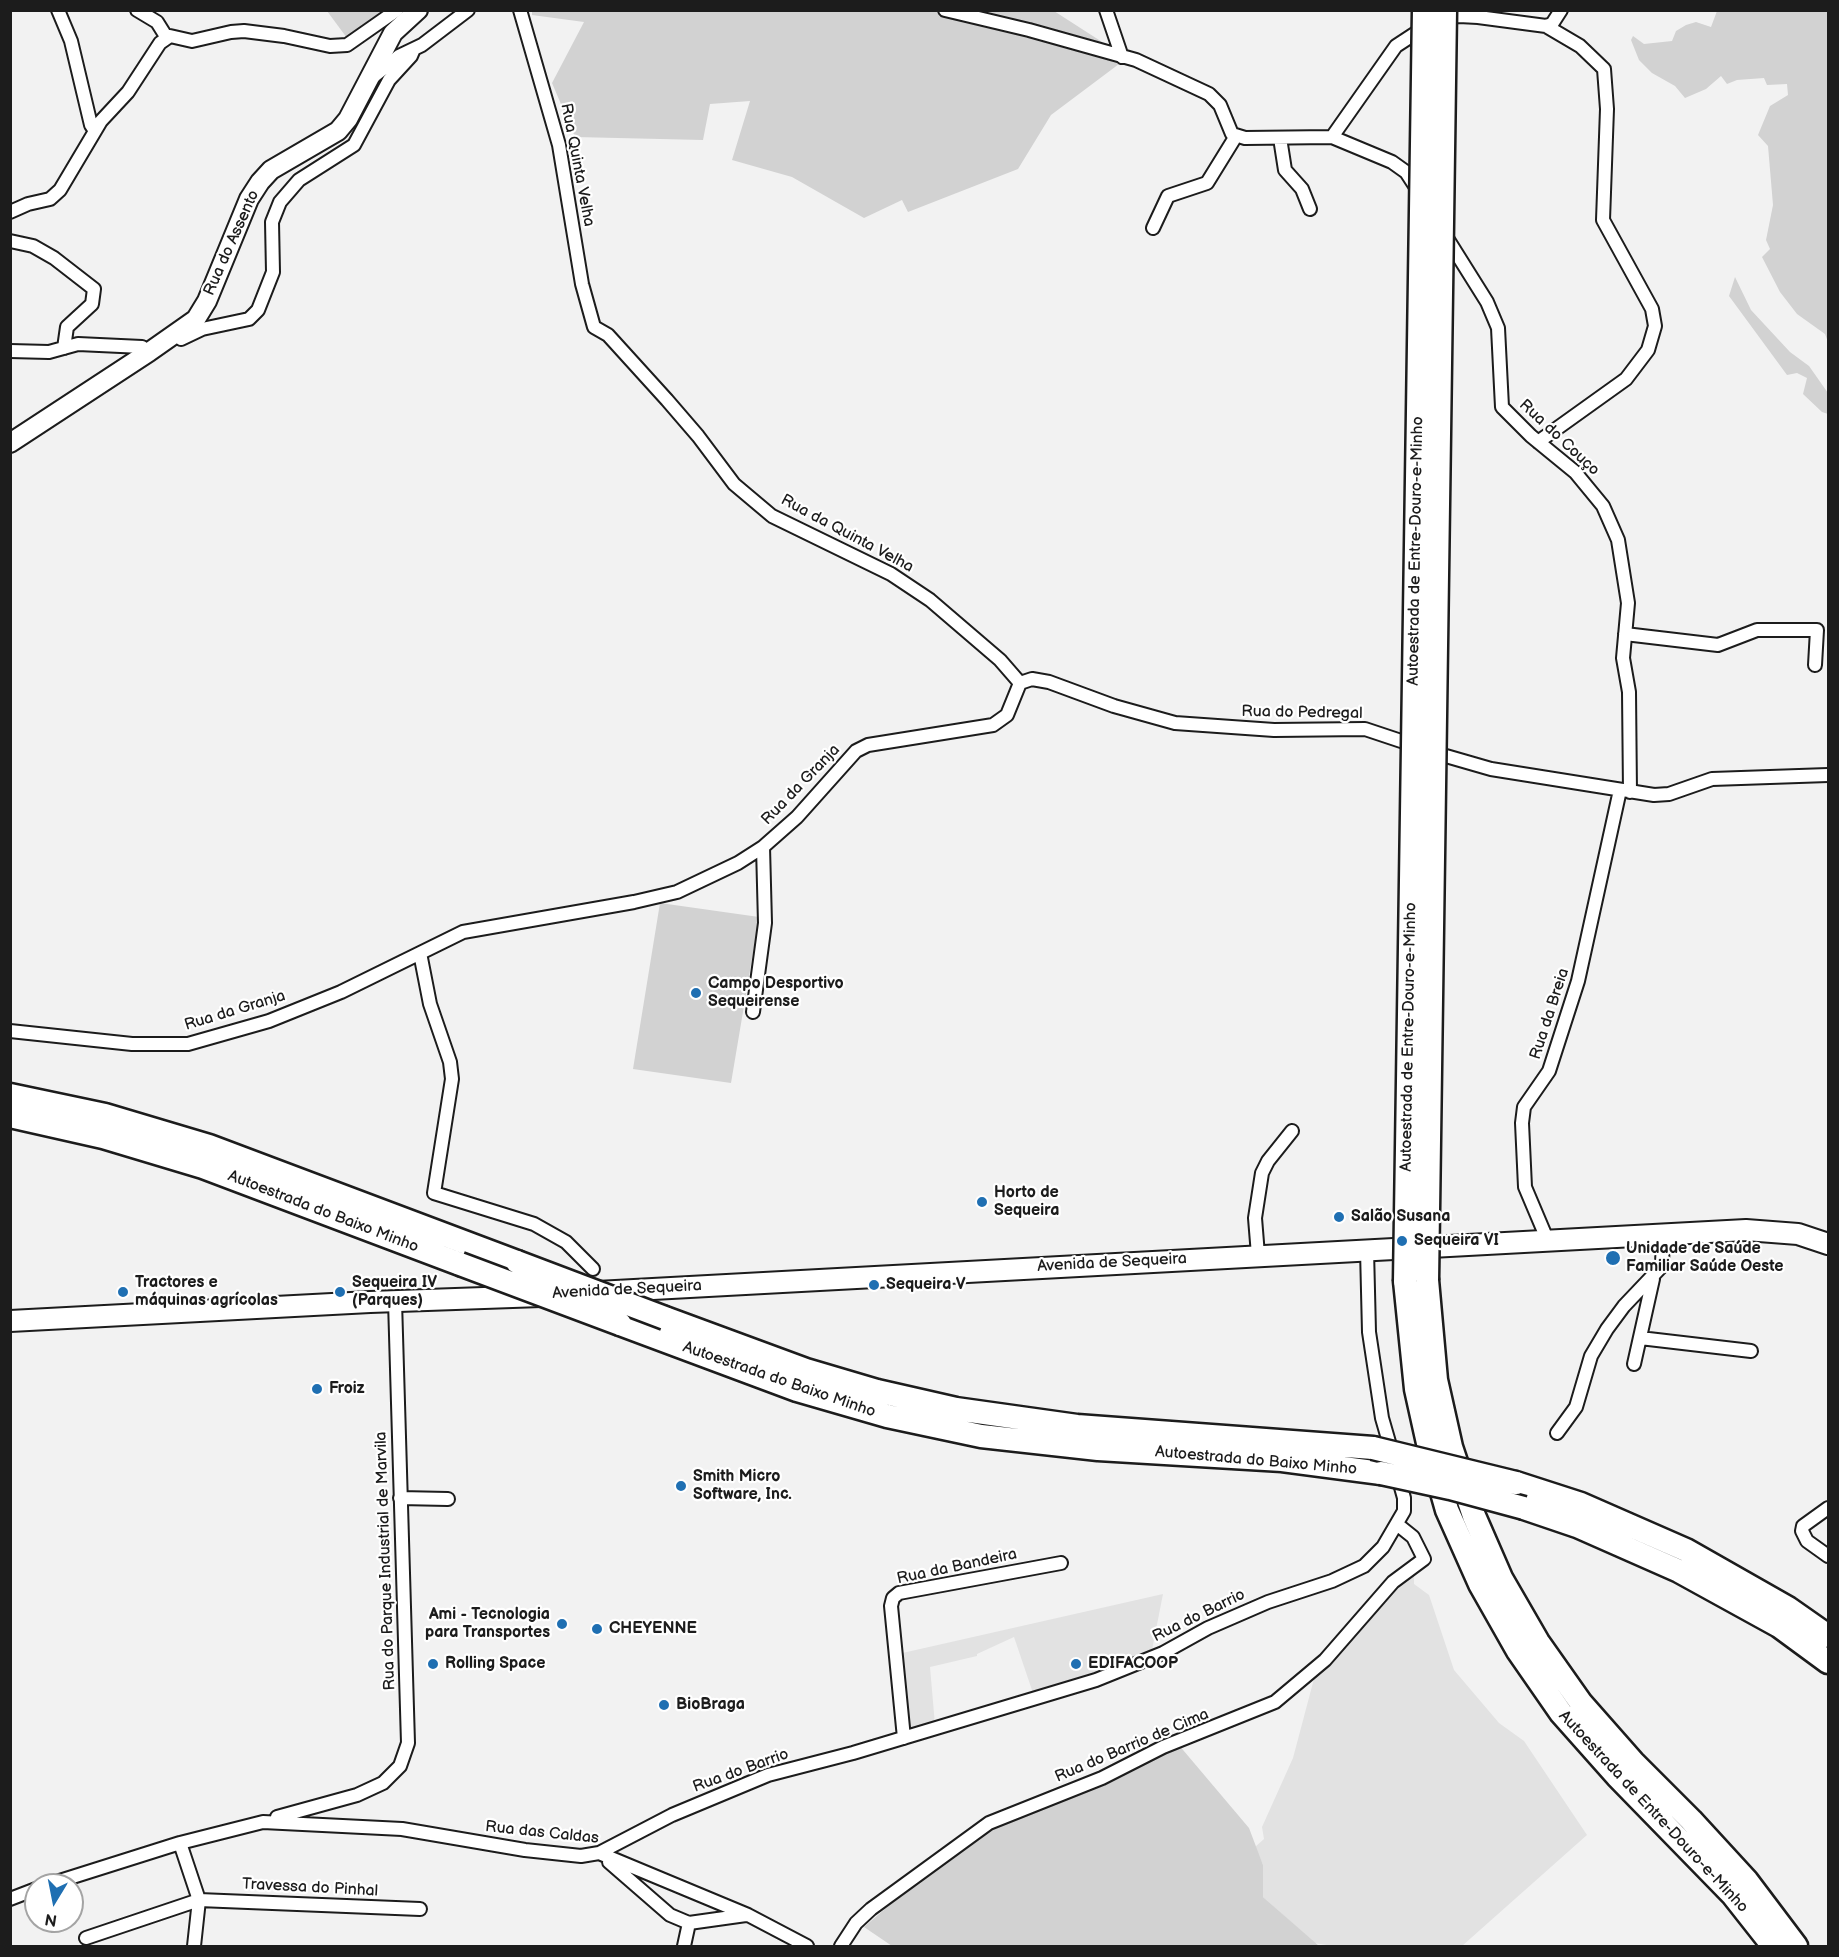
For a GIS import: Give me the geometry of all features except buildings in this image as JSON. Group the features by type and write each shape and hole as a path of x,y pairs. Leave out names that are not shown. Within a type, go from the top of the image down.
{"highway":[{"name":"Autoestrada de Entre-Douro-e-Minho","path":"1424,10 1416,1389 1447,1510 1480,1584 1518,1651 1561,1713 1731,1894 1773,1947"},
{"name":"Autoestrada de Entre-Douro-e-Minho","path":"1445,10 1416,1280 1451,1447 1474,1516 1501,1578 1538,1642 1581,1703 1633,1762 1747,1881 1796,1947"},
{"name":"Autoestrada do Baixo Minho","path":"10,1095 105,1115 208,1146 806,1370 877,1391 956,1409 1077,1426 1373,1448 1516,1483 1581,1504 1686,1550 1788,1608 1828,1636"},
{"name":"Autoestrada do Baixo Minho","path":"10,1116 103,1137 202,1167 797,1390 886,1416 981,1436 1098,1449 1282,1461 1381,1473 1450,1488 1524,1508 1577,1526 1679,1571 1779,1626 1828,1662"}],"main road":[{"name":"Avenida de Sequeira","path":"10,1321 551,1295 1547,1239 1746,1230 1779,1231 1828,1244"}],"street":[{"path":"58,10 70,40 91,125 95,131"},
{"path":"137,10 157,22 167,38"},
{"path":"10,212 28,204 50,199 60,190 95,131 128,92 160,43 170,36 192,41 231,32 244,32 284,36 330,46 347,45 397,10"},
{"name":"Rua do Assento","path":"10,443 152,351 196,319 207,301 249,199 260,182 271,170 338,130 348,119 393,33 418,10"},
{"path":"367,82 399,56 414,49 468,10"},
{"name":"Rua Quinta Velha","path":"520,10 559,145 571,230 586,306 594,327"},
{"path":"945,10 1122,57 1198,86 1220,105 1229,131 1236,136 1332,137 1396,46 1430,25 1459,16 1546,26 1560,32 1587,51 1604,69 1607,109 1603,220 1652,309 1655,326 1648,350 1626,379 1538,441"},
{"path":"1106,10 1122,57"},
{"path":"1546,26 1552,24 1561,10"},
{"path":"10,351 50,352 78,344 142,347 152,351 164,349 202,329 231,325 249,319 258,310 273,272 272,222 280,202 299,180 354,145 389,80 411,56 414,49"},
{"path":"1153,228 1168,196 1207,183 1236,136"},
{"name":"Rua do Couço","path":"1332,137 1375,154 1406,172 1482,294 1494,319 1499,336 1502,407 1538,441 1575,471 1603,506 1620,550 1629,603 1623,658 1629,692 1625,791"},
{"path":"1280,138 1285,170 1302,189 1310,209"},
{"path":"10,241 33,246 54,258 94,288 92,304 67,327 64,348"},
{"name":"Rua da Quinta Velha","path":"594,327 608,335 667,400 734,484 772,516 891,574 930,600 1000,660 1020,683"},
{"path":"1625,634 1718,645 1757,630 1817,630 1815,665"},
{"name":"Rua do Pedregal","path":"1020,683 1032,679 1049,681 1134,712 1175,723 1274,730 1365,729 1491,769 1625,791 1669,794 1712,779 1828,775"},
{"name":"Rua da Granja","path":"10,1031 132,1044 188,1044 269,1021 341,992 463,932 677,892 738,863 763,847 797,817 856,751 868,745 993,725 1007,715 1020,683"},
{"name":"Rua da Breia","path":"1547,1239 1525,1187 1521,1139 1524,1107 1549,1071 1578,981 1625,791"},
{"path":"753,1012 765,923 763,847"},
{"path":"420,953 430,1004 450,1062 452,1079 434,1193 534,1224 566,1242 593,1269"},
{"path":"1258,1256 1255,1218 1262,1173 1268,1161 1292,1131"},
{"path":"1557,1433 1576,1407 1591,1356 1624,1306 1653,1279 1662,1266 1663,1234"},
{"name":"Rua do Barrio","path":"599,1853 672,1815 768,1775 904,1738 1096,1680 1163,1653 1208,1628 1268,1602 1332,1581 1364,1566 1383,1547 1398,1525 1404,1511 1404,1498 1382,1418 1376,1378 1366,1288 1367,1250"},
{"path":"1634,1364 1653,1279"},
{"name":"Rua do Parque Industrial de Marvila","path":"357,1795 383,1783 400,1766 408,1743 395,1301"},
{"path":"1640,1338 1751,1351"},
{"path":"400,1498 448,1499"},
{"path":"1828,1508 1803,1526 1803,1537 1828,1556"},
{"name":"Rua do Barrio de Cima","path":"841,1947 856,1923 871,1909 989,1823 1102,1778 1163,1747 1275,1702 1325,1660 1393,1582 1424,1559 1413,1537 1398,1525"},
{"name":"Rua da Bandeira","path":"904,1738 892,1598 899,1593 1061,1563"},
{"name":"Rua das Caldas","path":"84,1873 180,1843 357,1795"},
{"path":"306,1809 306,1818 317,1822 319,1806"},
{"name":"Rua das Caldas","path":"249,1824 317,1822 402,1829 482,1844 573,1855 599,1853 747,1915 807,1947"},
{"path":"180,1843 199,1900 194,1947"},
{"path":"599,1853 670,1915 689,1923 747,1915"},
{"path":"86,1938 199,1900"},
{"name":"Travessa do Pinhal","path":"199,1900 420,1909"},
{"path":"684,1947 689,1923"}],"shaded area":[{"path":"327,11 383,11 347,38"},
{"path":"532,11 1054,11 1127,58 1051,115 1018,169 908,212 902,200 864,218 792,177 732,160 750,101 710,104 703,140 575,137 552,83 584,22 532,15"},
{"path":"1717,11 1828,11 1828,342 1825,334 1797,314 1780,292 1762,257 1770,249 1766,240 1773,205 1768,146 1758,135 1770,106 1788,95 1787,84 1767,85 1764,78 1737,80 1727,84 1721,76 1706,89 1685,98 1675,86 1652,73 1639,60 1631,40 1633,36 1644,44 1672,41 1676,31 1686,25 1696,22 1711,27"},
{"path":"1735,277 1751,310 1790,352 1809,366 1828,393 1828,414 1822,412 1803,394 1807,378 1797,373 1787,375 1729,296"},
{"name":"Campo Desportivo Sequeirense","path":"660,903 759,917 731,1083 633,1069"},
{"path":"1411,1573 1414,1576 1414,1584 1429,1595 1454,1670 1499,1723 1524,1741 1587,1835 1462,1946 1333,1946 1314,1943 1263,1897 1263,1865 1255,1847 1264,1839 1262,1827 1293,1758 1315,1675 1349,1644"},
{"name":"EDIFACOOP","path":"1163,1594 1151,1655 1034,1696 1014,1637 977,1656 930,1667 935,1725 905,1731 898,1654"},
{"path":"1178,1744 1249,1828 1263,1865 1263,1897 1319,1946 892,1946 864,1927 921,1878 987,1832 1111,1780"}],"place":[{"name":"Campo Desportivo Sequeirense","path":"696,993"},
{"name":"Horto de Sequeira","path":"982,1202"},
{"name":"Salão Susana","path":"1339,1217"},
{"name":"Sequeira VI","path":"1402,1241"},
{"name":"Unidade de Saúde Familiar Saúde Oeste","path":"1613,1258"},
{"name":"Sequeira V","path":"874,1285"},
{"name":"Tractores e máquinas agrícolas","path":"123,1292"},
{"name":"Sequeira IV (Parques)","path":"340,1292"},
{"name":"Froiz","path":"317,1389"},
{"name":"Smith Micro Software, Inc.","path":"681,1486"},
{"name":"Ami - Tecnologia para Transportes","path":"562,1624"},
{"name":"CHEYENNE","path":"597,1629"},
{"name":"Rolling Space","path":"433,1664"},
{"name":"EDIFACOOP","path":"1076,1664"},
{"name":"BioBraga","path":"664,1705"}]}
